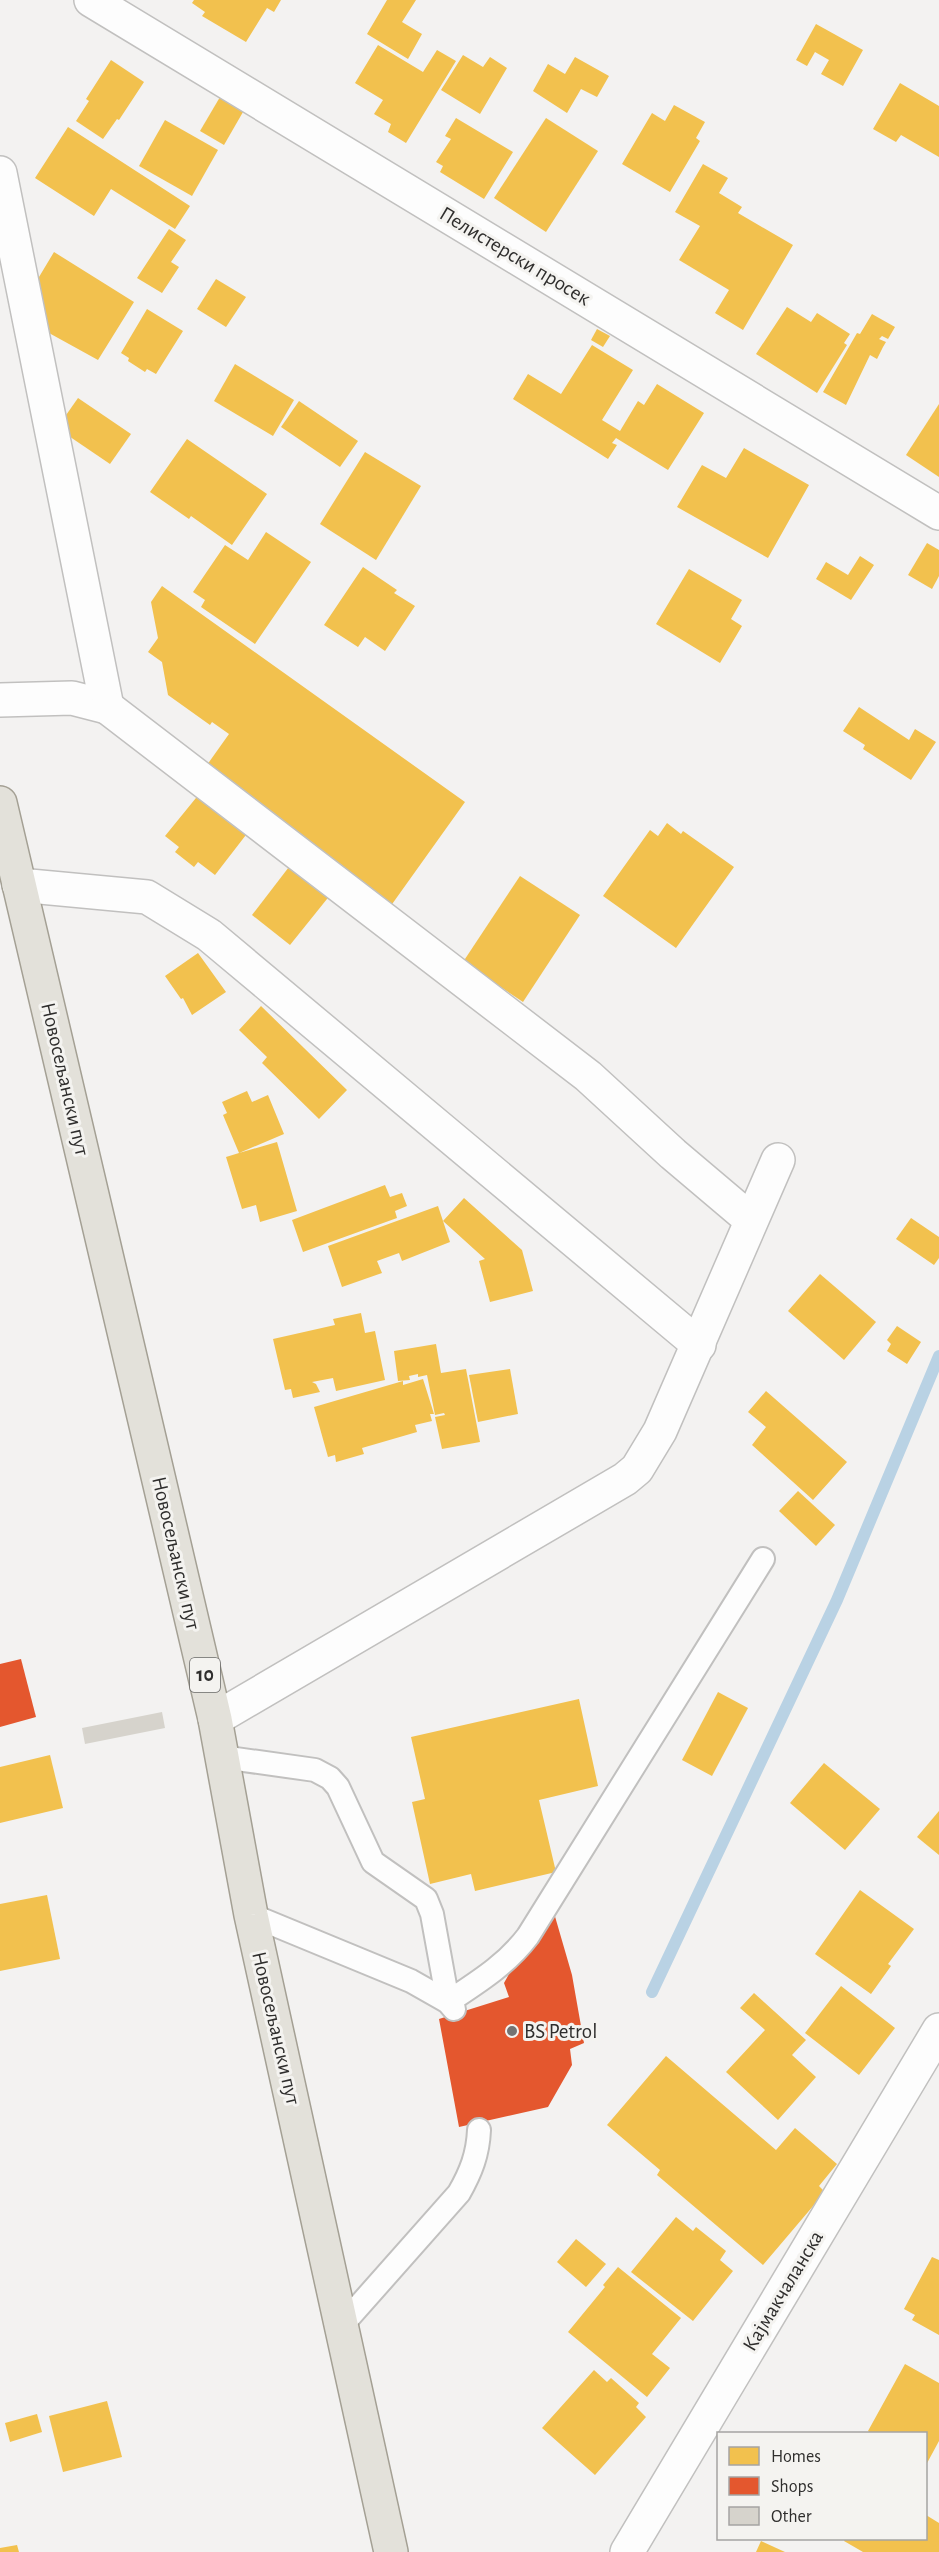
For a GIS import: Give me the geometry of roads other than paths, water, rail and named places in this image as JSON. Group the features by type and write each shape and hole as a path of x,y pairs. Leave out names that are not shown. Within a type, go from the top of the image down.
{"main road":[{"name":"Новосељански пут","path":"0,803 215,1719 251,1915 343,2324 391,2552"}],"street":[{"name":"Пелистерски просек","path":"91,0 939,513"},
{"path":"0,173 107,707"},
{"path":"0,700 72,698 107,707 588,1076 673,1154 751,1220"},
{"path":"20,885 147,897 209,935 699,1345"},
{"path":"215,1719 625,1479 637,1469 660,1431 778,1160"},
{"name":"Кајмакчаланска","path":"627,2552 939,2030"}],"lane":[{"path":"452,2006 515,1954 528,1936 763,1559"},
{"path":"222,1757 315,1770 330,1778 338,1787 373,1862 426,1899 432,1914 452,2006"},
{"path":"251,1915 411,1981 452,2006"},
{"path":"343,2324 459,2193 471,2172 478,2147 479,2130"}],"waterway":[{"path":"652,1992 837,1600 939,1356"}],"place":[{"name":"BS Petrol","path":"512,2031"}]}
